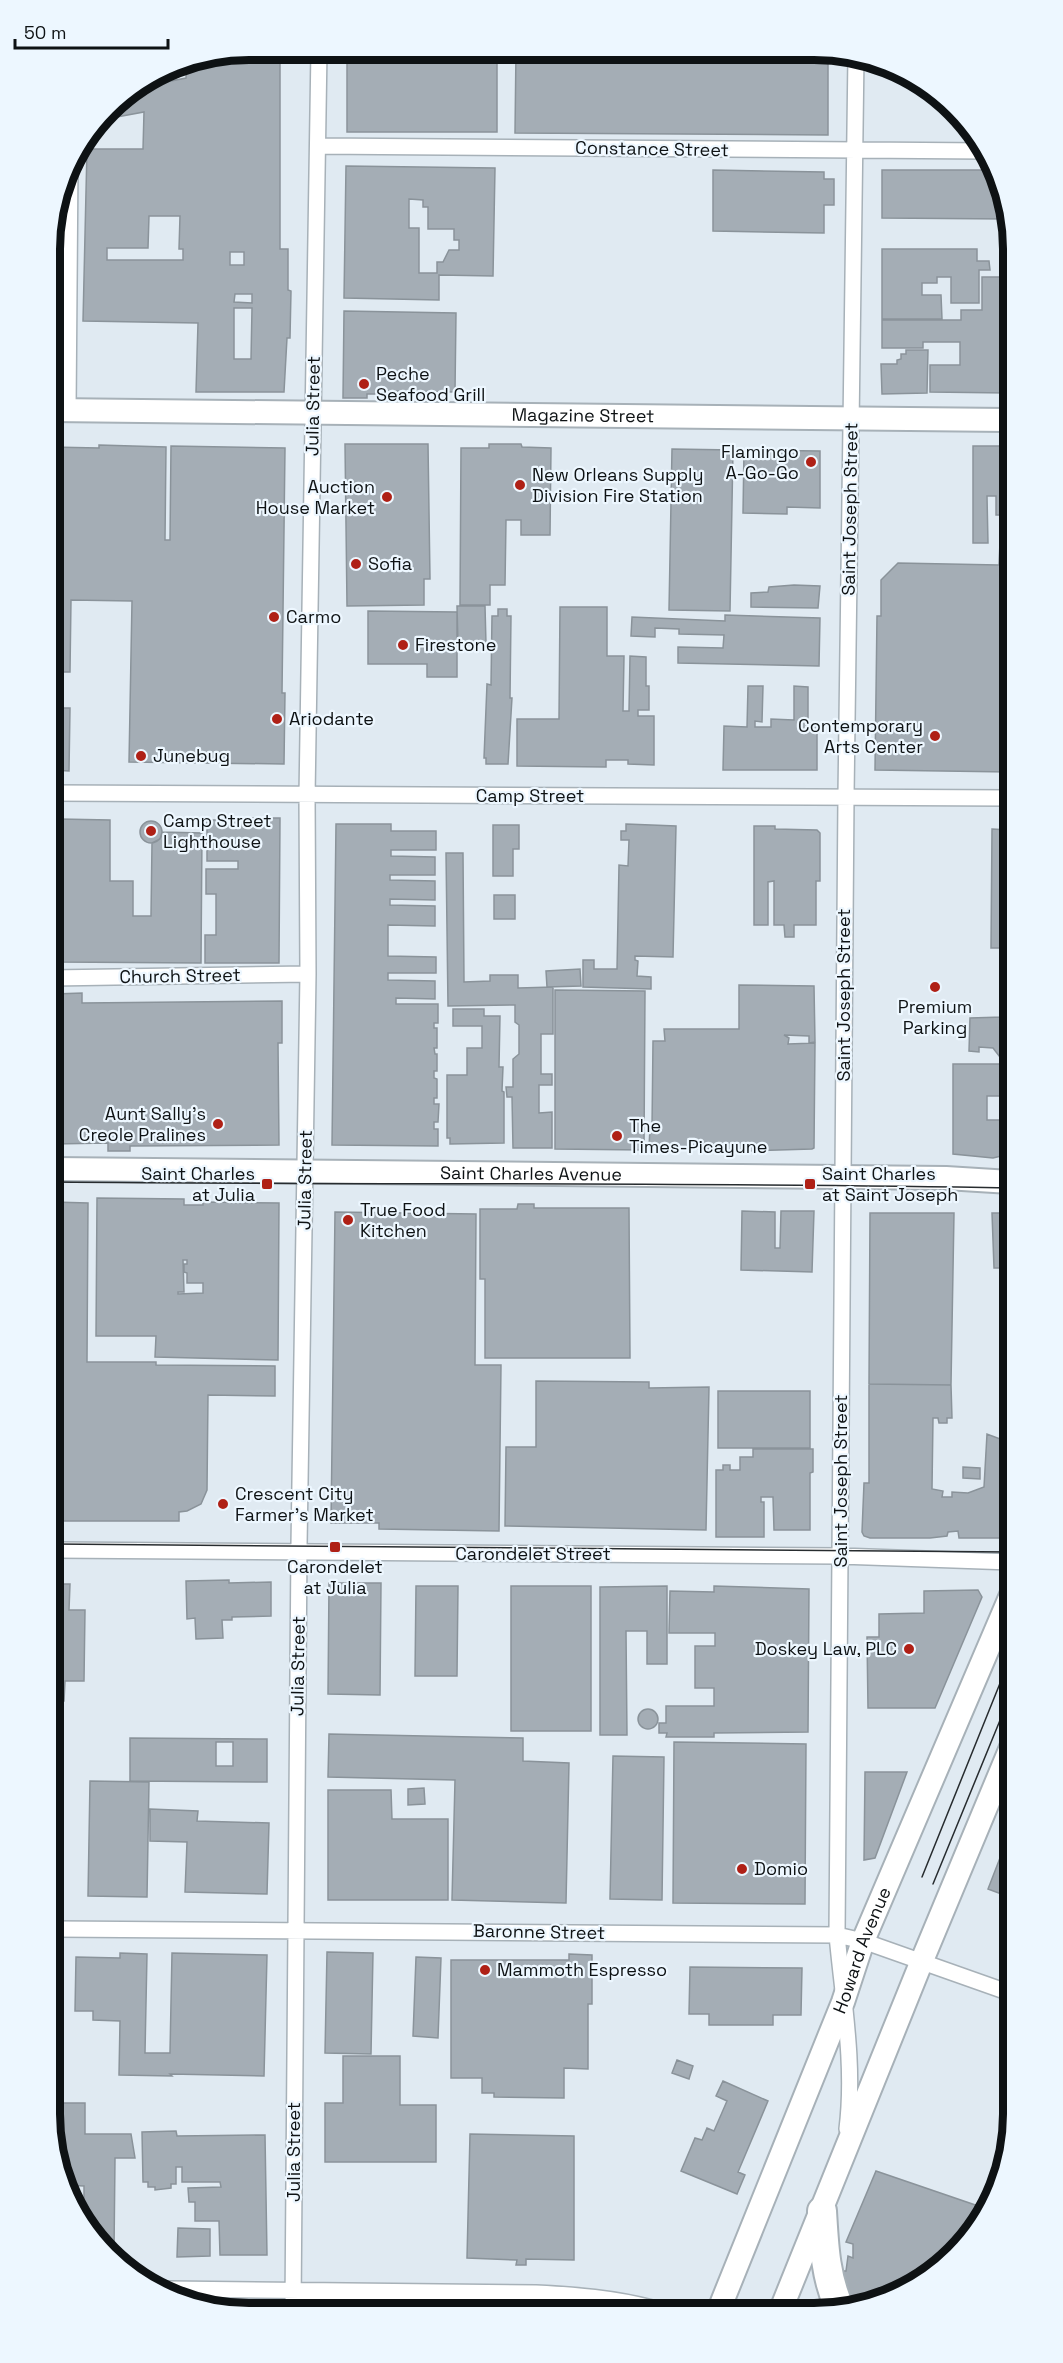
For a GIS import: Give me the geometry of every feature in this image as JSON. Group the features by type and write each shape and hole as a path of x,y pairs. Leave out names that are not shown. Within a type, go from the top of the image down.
{"highway":[{"path":"822,2211 825,2258 832,2292 836,2301"}],"street":[{"name":"Julia Street","path":"293,2303 308,974 307,796 319,60"},
{"name":"Saint Joseph Street","path":"845,2153 850,2108 849,2048 837,1935 846,796 856,65"},
{"name":"Constance Street","path":"318,146 976,151"},
{"path":"60,387 69,192"},
{"name":"Magazine Street","path":"60,410 1003,420"},
{"name":"Camp Street","path":"60,794 1003,798"},
{"name":"Church Street","path":"60,978 308,974"},
{"name":"Saint Charles Avenue","path":"60,1168 946,1178 1003,1182"},
{"name":"Carondelet Street","path":"60,1550 840,1556 1003,1562"},
{"name":"Howard Avenue","path":"722,2303 843,2002 863,1941 1003,1614"},
{"path":"784,2303 1003,1767"},
{"name":"Baronne Street","path":"60,1929 837,1935 863,1941 1003,1991"},
{"path":"178,2289 540,2293 589,2295 633,2303"}],"building":[{"path":"249,60 280,60 280,249 288,249 288,290 291,291 290,338 287,338 284,392 196,392 198,323 83,321 87,152 89,149 143,149 144,112 113,118 156,84 186,78 186,71 200,66","holes":["149,216 180,216 179,249 183,249 183,260 107,260 107,248 148,248","230,252 244,252 244,265 230,265","235,294 252,294 252,303 234,302","234,308 252,308 251,359 234,359"]},
{"path":"347,60 497,60 497,132 347,132"},
{"path":"516,60 828,60 828,135 515,133"},
{"path":"346,166 495,168 493,276 439,275 439,300 344,298","holes":["409,199 423,200 423,207 428,207 428,229 454,229 454,240 459,240 459,250 449,250 443,262 437,262 437,273 419,273 419,228 409,228"]},
{"path":"713,170 824,172 824,179 834,179 834,205 824,205 824,233 713,231"},
{"path":"882,170 986,170 997,200 1000,219 882,218"},
{"path":"882,249 977,249 977,261 989,261 990,270 979,270 979,303 951,303 951,277 937,277 937,283 922,283 922,295 941,295 942,319 882,319"},
{"path":"982,277 1003,277 1003,393 930,392 930,365 960,365 960,342 923,342 923,348 882,348 882,320 961,320 961,310 982,310"},
{"path":"344,311 456,313 455,392 388,391 387,394 367,394 367,398 343,398"},
{"path":"906,350 928,350 927,393 882,394 881,364 897,364 897,360 901,359 901,354 906,354"},
{"path":"345,444 428,444 430,579 424,579 424,605 347,606"},
{"path":"489,444 521,444 522,447 551,448 550,535 521,535 521,520 506,520 505,585 490,585 490,605 460,605 461,448 489,448"},
{"path":"99,445 166,447 165,540 170,540 171,446 285,448 282,693 285,693 284,764 129,762 132,601 71,600 70,672 60,672 60,447 99,448"},
{"path":"973,446 1003,446 1003,514 996,515 996,496 987,496 988,543 973,543"},
{"path":"672,449 733,450 730,611 669,610"},
{"path":"744,450 820,451 820,508 787,507 787,514 743,513"},
{"path":"1000,542 1003,542 1003,772 875,770 877,616 881,616 881,580 898,563 999,565"},
{"path":"820,586 818,608 751,607 751,593 768,592 769,587"},
{"path":"457,606 485,606 486,644 458,645"},
{"path":"560,607 607,607 607,656 624,656 623,711 629,711 630,656 646,657 649,710 638,710 638,716 654,716 654,765 628,764 628,760 606,760 606,767 517,766 517,719 559,719"},
{"path":"498,609 507,609 507,616 511,616 510,698 512,698 508,764 486,764 486,758 484,758 487,684 491,685 492,616 498,616"},
{"path":"368,611 457,612 457,677 427,677 427,664 368,664"},
{"path":"725,615 820,618 819,666 678,663 678,647 723,648 724,635 679,634 679,629 655,628 655,637 631,636 632,617 725,621"},
{"path":"748,686 763,686 762,722 755,721 755,727 771,727 771,719 794,720 794,686 808,687 808,723 817,723 817,770 723,770 724,726 747,727"},
{"path":"60,708 70,708 69,771 60,770"},
{"path":"230,818 280,818 279,963 205,963 205,935 216,935 216,894 206,894 206,869 238,869 238,861 207,861 207,820 216,820 216,825 230,825"},
{"path":"60,819 110,820 110,881 133,881 133,916 151,916 152,843 160,839 162,832 202,833 201,963 60,962"},
{"name":"Camp Street Lighthouse","path":"151,821 159,824 162,832 159,840 151,843 143,840 140,832 143,824"},
{"path":"336,824 391,824 391,831 436,831 436,850 391,850 391,856 435,857 435,875 390,875 390,880 435,881 435,900 390,899 390,905 435,906 435,926 388,925 388,956 436,957 436,973 388,973 388,980 435,981 435,999 396,998 396,1004 438,1004 438,1023 434,1023 434,1028 437,1028 437,1048 434,1048 437,1054 437,1071 434,1071 434,1078 437,1079 437,1098 434,1098 434,1104 439,1104 438,1122 434,1122 434,1129 438,1129 438,1146 332,1145"},
{"path":"626,824 676,826 673,957 635,956 635,960 638,961 637,976 651,977 651,989 583,987 583,960 594,960 594,969 617,969 619,865 628,866 629,840 621,840 621,831 626,831"},
{"path":"493,825 519,825 519,849 513,849 513,876 493,876"},
{"path":"754,826 817,830 820,833 820,881 816,881 816,925 794,925 794,937 785,937 784,925 774,925 774,881 768,882 768,925 754,925"},
{"path":"992,829 1003,830 1003,948 991,948"},
{"path":"446,853 463,853 464,982 490,981 490,975 518,975 518,988 553,987 553,1034 541,1034 541,1074 552,1074 552,1085 539,1085 539,1113 552,1112 552,1148 513,1148 512,1097 507,1097 506,1087 513,1087 513,1059 519,1054 519,1025 515,1022 515,1005 448,1006"},
{"path":"494,895 515,895 515,919 494,919"},
{"path":"580,969 581,986 547,987 546,971"},
{"path":"739,985 814,986 815,1042 809,1043 809,1036 784,1035 789,1038 788,1044 815,1043 814,1148 712,1152 712,1149 649,1147 650,1128 652,1128 653,1041 665,1041 664,1029 739,1029"},
{"path":"555,990 645,991 644,1150 555,1149"},
{"path":"82,993 82,1003 282,1001 282,1043 278,1043 279,1145 130,1146 130,1151 108,1151 108,1143 60,1144 60,994"},
{"path":"453,1009 484,1009 484,1016 500,1016 499,1067 503,1067 504,1143 450,1144 450,1138 447,1138 447,1075 467,1075 467,1048 482,1048 482,1026 453,1026"},
{"path":"1003,1017 1003,1061 993,1048 979,1047 979,1052 969,1051 970,1018"},
{"path":"953,1064 1001,1064 1001,1096 987,1096 987,1120 1002,1120 1003,1109 1003,1156 993,1158 953,1154"},
{"path":"97,1198 184,1199 184,1205 203,1205 203,1202 279,1203 278,1360 155,1357 156,1336 96,1336","holes":["183,1260 187,1260 187,1264 184,1264 187,1283 203,1283 203,1293 178,1294 178,1292 184,1292"]},
{"path":"60,1202 88,1203 87,1362 275,1366 275,1396 208,1395 207,1490 201,1504 179,1512 179,1521 60,1521"},
{"path":"518,1204 534,1204 534,1208 629,1208 630,1358 485,1358 485,1279 480,1279 480,1209 517,1209"},
{"path":"742,1211 775,1212 775,1248 780,1248 781,1211 814,1211 812,1272 741,1270"},
{"path":"335,1212 476,1214 475,1365 501,1365 499,1531 379,1529 379,1523 331,1523"},
{"path":"870,1213 954,1213 951,1385 869,1384"},
{"path":"992,1213 1003,1213 1003,1270 994,1268"},
{"path":"536,1381 649,1382 649,1388 709,1387 706,1530 505,1526 506,1447 536,1447"},
{"path":"869,1384 951,1385 952,1418 947,1418 947,1423 939,1423 938,1418 933,1418 932,1489 943,1491 942,1497 952,1497 952,1492 968,1493 984,1487 987,1434 1003,1440 1003,1538 959,1538 958,1531 948,1532 947,1536 930,1538 870,1538 864,1536 862,1532 864,1483 869,1483"},
{"path":"718,1391 810,1391 810,1448 718,1448"},
{"path":"753,1449 813,1449 813,1472 810,1473 810,1530 774,1530 773,1497 761,1497 761,1502 764,1502 764,1537 716,1537 716,1470 723,1470 723,1465 730,1465 730,1470 740,1470 740,1457 753,1457"},
{"path":"963,1467 980,1468 980,1479 963,1478"},
{"path":"229,1580 229,1583 271,1582 271,1616 232,1617 232,1620 222,1620 223,1638 196,1639 195,1618 187,1619 186,1581"},
{"path":"329,1583 381,1583 380,1695 328,1694"},
{"path":"60,1584 70,1584 69,1610 85,1610 84,1681 65,1681 64,1701 60,1701"},
{"path":"416,1586 458,1586 457,1676 415,1676"},
{"path":"511,1586 591,1586 591,1731 511,1731"},
{"path":"667,1586 667,1664 647,1664 647,1631 626,1631 627,1735 600,1735 600,1587"},
{"path":"714,1586 809,1589 808,1732 714,1733 714,1737 666,1737 667,1733 659,1733 659,1723 666,1723 666,1706 714,1706 714,1688 695,1688 695,1646 715,1646 715,1633 669,1633 670,1591 714,1592"},
{"path":"978,1590 982,1597 935,1708 868,1708 867,1637 879,1637 879,1614 924,1613 924,1591"},
{"path":"648,1709 655,1712 658,1719 655,1726 648,1729 641,1726 638,1719 641,1712"},
{"path":"329,1734 523,1738 523,1761 569,1763 566,1903 452,1900 455,1780 328,1777"},
{"path":"130,1738 267,1739 267,1782 130,1781","holes":["216,1742 233,1742 233,1766 216,1766"]},
{"path":"674,1742 806,1744 805,1904 673,1903"},
{"path":"613,1756 664,1757 662,1900 610,1899"},
{"path":"865,1772 907,1772 875,1858 864,1860"},
{"path":"90,1781 149,1782 147,1897 88,1896"},
{"path":"424,1788 425,1804 408,1805 408,1789"},
{"path":"328,1790 391,1790 392,1819 448,1819 448,1900 328,1900"},
{"path":"150,1809 198,1811 197,1821 269,1823 267,1894 185,1892 187,1842 150,1841"},
{"path":"1000,1858 1003,1858 1003,1895 988,1889"},
{"path":"327,1952 373,1953 371,2054 325,2053"},
{"path":"120,1953 147,1954 145,2053 170,2053 172,1953 267,1955 264,2076 119,2075 120,2021 93,2020 93,2011 75,2011 76,1957 120,1958"},
{"path":"569,1954 592,1955 592,2004 588,2004 588,2069 564,2068 564,2098 494,2097 494,2093 482,2093 482,2078 451,2078 451,1960 569,1960"},
{"path":"416,1957 441,1958 438,2038 413,2036"},
{"path":"690,1967 802,1968 801,2015 773,2015 773,2025 709,2025 709,2014 689,2014"},
{"path":"343,2056 400,2056 400,2105 436,2105 436,2162 325,2162 325,2103 343,2103"},
{"path":"677,2060 693,2066 689,2079 672,2073"},
{"path":"723,2081 768,2101 738,2172 745,2175 737,2194 681,2171 695,2138 702,2140 707,2128 714,2131 727,2101 716,2096"},
{"path":"60,2103 85,2103 85,2134 131,2134 135,2158 115,2158 114,2246 84,2206 84,2186 74,2185 66,2163"},
{"path":"176,2131 177,2136 265,2135 267,2255 220,2255 219,2221 195,2221 195,2202 189,2202 188,2188 221,2187 220,2182 182,2182 182,2167 176,2167 176,2184 171,2184 171,2188 155,2190 155,2187 148,2187 148,2182 143,2182 142,2132"},
{"path":"470,2134 574,2136 574,2260 526,2259 526,2265 516,2265 517,2260 467,2258"},
{"path":"876,2171 979,2206 948,2248 929,2264 909,2278 887,2289 863,2297 849,2299 844,2288 843,2271 846,2271 848,2256 853,2258 853,2244 846,2242"},
{"path":"178,2228 210,2229 210,2256 177,2257"}],"tram line":[{"path":"60,1182 1003,1188"},
{"path":"60,1544 1003,1552"},
{"path":"922,1877 1003,1676"},
{"path":"933,1884 1003,1713"}],"place":[{"name":"Peche Seafood Grill","path":"364,384"},
{"name":"Flamingo A-Go-Go","path":"811,462"},
{"name":"New Orleans Supply Division Fire Station","path":"520,485"},
{"name":"Auction House Market","path":"387,497"},
{"name":"Sofia","path":"356,564"},
{"name":"Carmo","path":"274,617"},
{"name":"Firestone","path":"403,645"},
{"name":"Ariodante","path":"277,719"},
{"name":"Contemporary Arts Center","path":"935,736"},
{"name":"Junebug","path":"141,756"},
{"name":"Camp Street Lighthouse","path":"151,831"},
{"name":"Premium Parking","path":"935,987"},
{"name":"Aunt Sally's Creole Pralines","path":"218,1124"},
{"name":"The Times-Picayune","path":"617,1136"},
{"name":"Saint Charles at Julia","path":"267,1184"},
{"name":"Saint Charles at Saint Joseph","path":"810,1184"},
{"name":"True Food Kitchen","path":"348,1220"},
{"name":"Crescent City Farmer’s Market","path":"223,1504"},
{"name":"Carondelet at Julia","path":"335,1547"},
{"name":"Doskey Law, PLC","path":"909,1649"},
{"name":"Domio","path":"742,1869"},
{"name":"Mammoth Espresso","path":"485,1970"}]}
